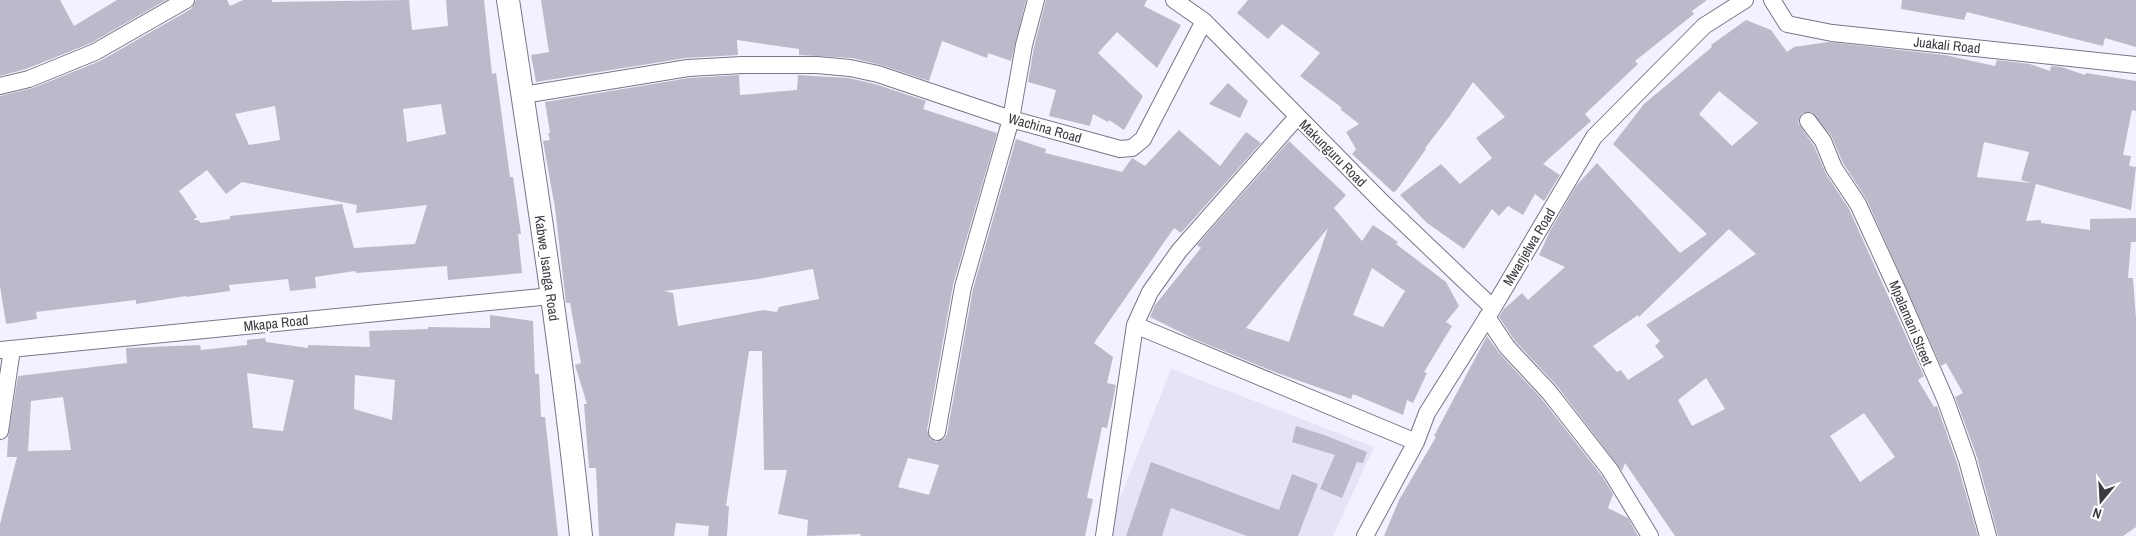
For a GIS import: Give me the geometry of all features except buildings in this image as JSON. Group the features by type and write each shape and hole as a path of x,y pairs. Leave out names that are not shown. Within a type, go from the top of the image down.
{"street":[{"path":"0,86 24,81 95,52 186,0"},
{"name":"Kabwe_Isanga Road","path":"508,0 574,464 581,536"},
{"path":"936,432 963,287 1010,119 1024,45 1036,0"},
{"name":"Makunguru Road","path":"1174,0 1204,21 1490,313 1507,347 1549,392 1610,470 1650,536"},
{"name":"Mwanjelwa Road","path":"1365,536 1416,442 1427,413 1490,313 1594,137 1704,26 1745,0"},
{"name":"Juakali Road","path":"1772,0 1787,24 1832,33 2136,65"},
{"name":"Wachina Road","path":"523,95 688,68 742,65 817,65 850,68 878,74 1010,119 1120,149 1132,148 1143,139 1204,21"},
{"path":"1104,536 1135,325 1150,292 1179,251 1297,117"},
{"name":"Mpalamani Street","path":"1808,121 1823,140 1834,168 1858,204 1946,401 1967,460 1988,536"},
{"name":"Mkapa Road","path":"6,349 551,296"},
{"path":"1135,325 1416,442"},
{"path":"0,430 6,349"}],"shaded area":[{"path":"1171,369 1374,447 1333,536 1105,536"}]}
